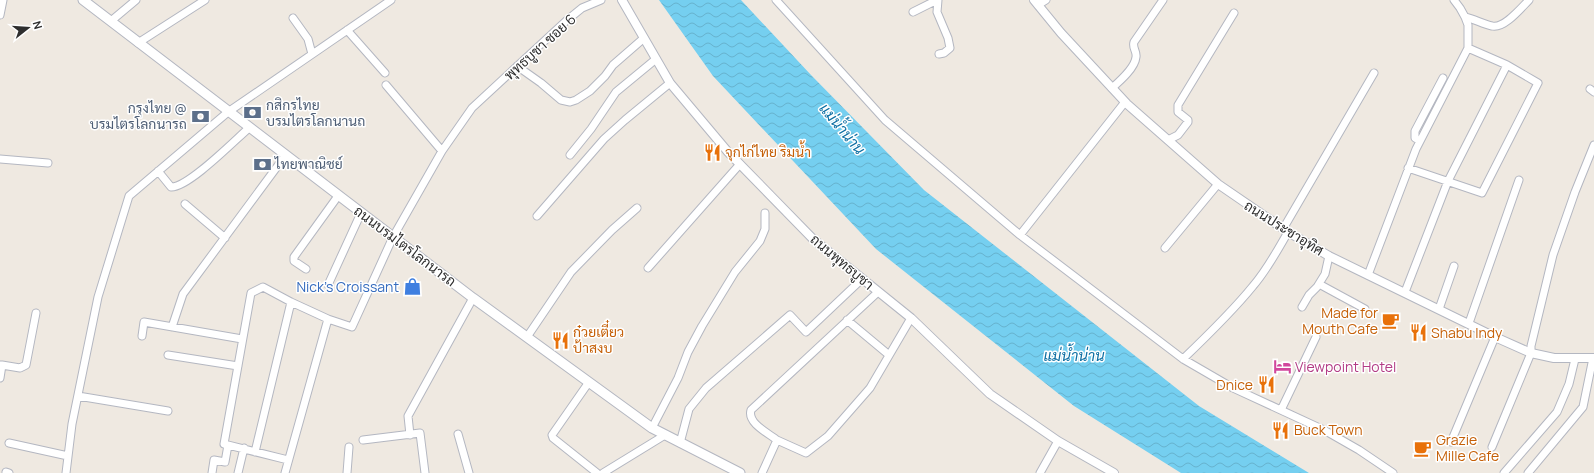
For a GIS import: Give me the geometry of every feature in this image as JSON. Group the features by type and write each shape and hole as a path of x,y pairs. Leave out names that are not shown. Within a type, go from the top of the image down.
{"main road":[{"name":"ถนนบรมไตรโลกนารถ","path":"83,0 248,128 473,298 652,428 740,473"}],"street":[{"path":"0,13 3,0"},
{"path":"111,21 136,0"},
{"path":"138,43 205,0"},
{"path":"66,473 72,424 98,297 129,196 228,112 391,0"},
{"name":"พุทธบูชา ซอย 6","path":"328,319 352,327 392,237 442,151 472,108 572,16 582,8 601,0"},
{"name":"ถนนพุทธบูชา","path":"622,0 670,83 740,164 813,239 911,318 990,394 1058,442 1114,473"},
{"path":"776,0 885,120 1020,235 1183,359 1233,388 1324,430 1359,450 1393,473"},
{"path":"913,12 938,0"},
{"path":"938,0 937,12 948,38 950,48 944,53 938,54"},
{"path":"1036,2 1046,0"},
{"path":"1112,88 1123,79 1135,61 1137,57 1133,46 1134,42 1163,0"},
{"path":"1368,275 1408,168 1420,141 1468,48 1468,26 1465,17 1454,0"},
{"path":"1465,17 1492,26 1501,26 1505,24 1529,0"},
{"name":"ถนนประชาอุทิศ","path":"1036,2 1125,102 1218,184 1285,231 1329,256 1495,337 1531,352 1554,358 1594,358"},
{"path":"1168,140 1178,135 1188,122 1188,120 1178,112 1178,105 1234,13"},
{"path":"292,18 308,39 312,54"},
{"path":"347,30 384,73"},
{"path":"517,66 541,83 561,100 570,102 590,91 605,76 613,65 644,38"},
{"path":"1408,168 1482,194 1538,83 1507,65 1468,48"},
{"path":"570,155 591,129 616,92 656,59"},
{"path":"1405,292 1448,181 1507,65"},
{"path":"1183,359 1223,320 1253,286 1270,263 1285,231 1374,72"},
{"path":"1420,141 1415,138 1415,131 1442,78"},
{"path":"537,216 604,139 670,83"},
{"path":"386,85 442,151"},
{"path":"1020,235 1125,102"},
{"path":"158,171 172,187 177,186 199,173 248,128"},
{"path":"1492,447 1531,352 1531,346 1553,255 1594,145"},
{"path":"172,327 183,294 285,156"},
{"path":"0,159 48,163"},
{"path":"648,268 740,164"},
{"path":"1469,323 1519,180"},
{"path":"1165,248 1218,184"},
{"path":"306,269 294,261 294,257 338,196"},
{"path":"185,204 225,238"},
{"path":"527,337 571,272 612,230 637,208"},
{"path":"328,285 361,213"},
{"path":"652,428 678,378 688,352 702,326 735,272 760,242 765,229 764,213"},
{"path":"1302,307 1325,274 1329,256"},
{"path":"1439,309 1454,266"},
{"path":"680,443 689,409 706,388 790,315 806,332 862,279"},
{"path":"1319,284 1365,309"},
{"path":"284,473 288,460 328,319 291,302 263,286 251,293 224,444 288,460"},
{"path":"878,292 751,410 749,415 752,421 778,440 806,453 828,436 870,388 911,318"},
{"path":"410,435 408,416 473,298"},
{"path":"255,452 291,302"},
{"path":"0,378 1,365 20,368 26,365 36,313"},
{"path":"847,320 889,354"},
{"path":"142,336 144,322 242,339"},
{"path":"1281,410 1316,337"},
{"path":"1452,442 1495,337"},
{"path":"168,355 238,366"},
{"path":"1528,473 1583,407 1594,358"},
{"path":"1504,473 1557,412 1569,384 1575,359"},
{"path":"589,382 552,435 553,438 597,473"},
{"path":"78,396 168,411"},
{"path":"363,440 420,433 425,473"},
{"path":"458,434 469,473"},
{"path":"603,473 665,435"},
{"path":"762,473 778,440"},
{"path":"1040,473 1058,442"},
{"path":"9,443 68,456"},
{"path":"212,473 214,460 225,462 228,445"},
{"path":"347,473 349,447"},
{"path":"238,473 244,448"}],"water":[{"name":"แม่น้ำน่าน","path":"659,0 741,0 811,75 924,190 1199,406 1309,473 1181,473 1074,406 876,249 713,76"}],"place":[{"name":"กสิกรไทย บรมไตรโลกนานถ","path":"253,113"},
{"name":"กรุงไทย @ บรมไตรโลกนารถ","path":"200,116"},
{"name":"จุกไก่ไทย ริมน้ำ","path":"712,152"},
{"name":"ไทยพาณิชย์","path":"262,164"},
{"name":"Nick's Croissant","path":"412,287"},
{"name":"Made for Mouth Cafe","path":"1391,321"},
{"name":"Shabu Indy","path":"1418,333"},
{"name":"ก๋วยเตี๋ยว ป้าสงบ","path":"560,340"},
{"name":"Viewpoint Hotel","path":"1282,367"},
{"name":"Dnice","path":"1266,385"},
{"name":"Buck Town","path":"1281,430"},
{"name":"Grazie Mille Cafe","path":"1423,448"}]}
